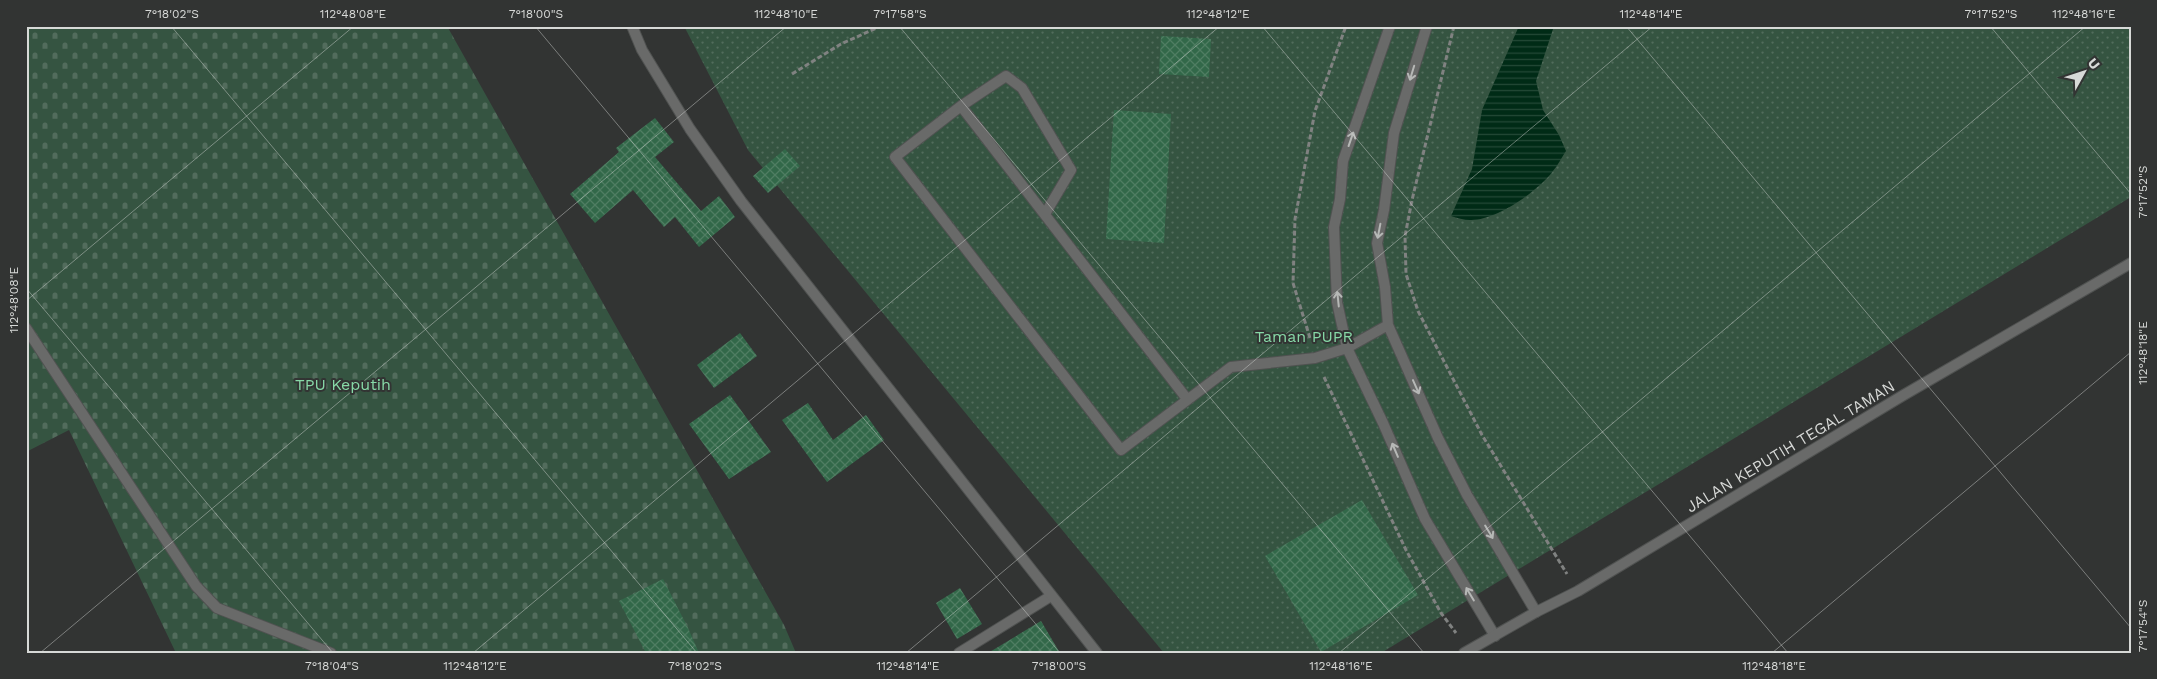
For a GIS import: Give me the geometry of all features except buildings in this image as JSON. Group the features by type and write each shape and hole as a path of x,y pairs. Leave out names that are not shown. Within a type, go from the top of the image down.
{"street":[{"path":"632,26 642,50 690,129 741,201 1097,653"},
{"path":"1390,26 1343,162 1340,199 1334,226 1337,302 1347,348 1383,422 1425,519 1495,636"},
{"path":"1427,26 1394,133 1377,243 1385,287 1388,325 1438,438 1463,487 1536,612"},
{"path":"1045,214 1071,170 1022,88 1006,76 962,106 895,157 1121,450 1231,367 1315,358 1347,348 1388,325"},
{"path":"962,106 1188,399"},
{"name":"JALAN KEPUTIH TEGAL TAMAN","path":"1466,652 1536,612 1578,591 1902,396 2131,263"},
{"path":"26,328 196,586 218,608 331,653"},
{"path":"959,653 1051,596"}],"path":[{"path":"792,74 840,44 881,26"},
{"path":"1346,26 1315,111 1295,219 1293,284 1315,358 1406,550 1441,613 1466,652"},
{"path":"1454,26 1412,200 1406,236 1406,274 1418,311 1482,435 1578,591"}],"green space":[{"name":"TPU Keputih","path":"26,26 447,26 784,625 796,653 176,653 69,430 26,452"},
{"name":"Taman PUPR","path":"684,26 2131,26 2131,197 1381,653 1164,653 748,150"}],"shaded area":[{"path":"1519,26 1554,26 1536,81 1543,110 1559,135 1566,151 1555,169 1527,196 1492,216 1480,219 1460,219 1451,216 1472,169 1482,110"}]}
